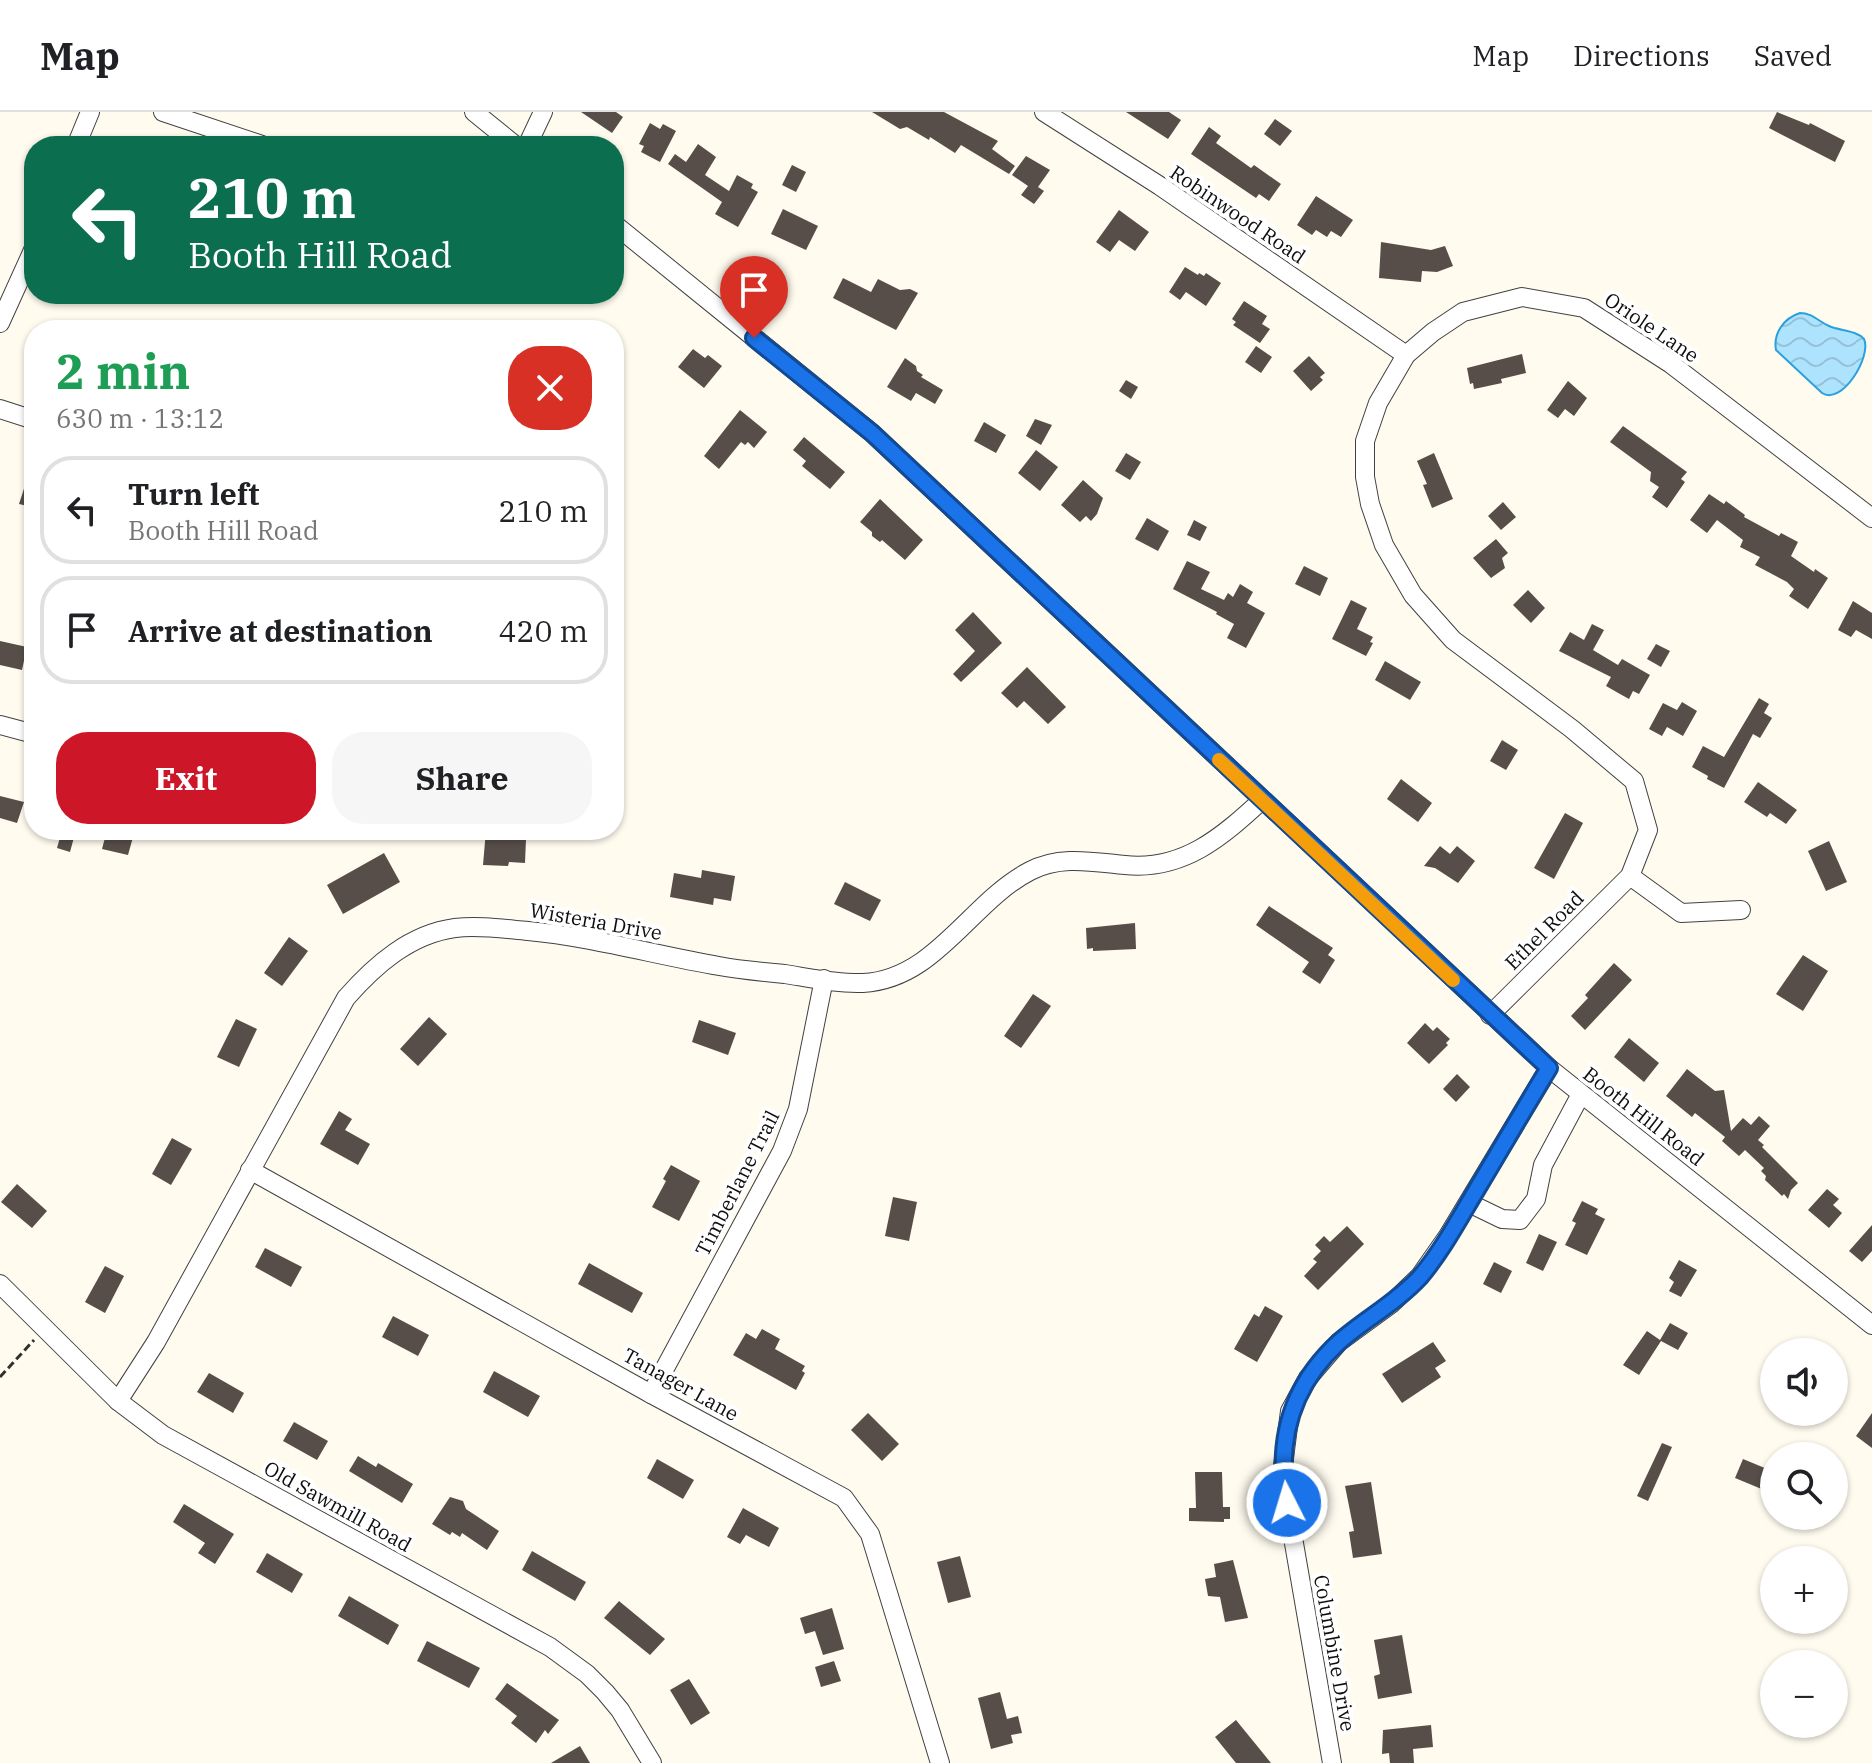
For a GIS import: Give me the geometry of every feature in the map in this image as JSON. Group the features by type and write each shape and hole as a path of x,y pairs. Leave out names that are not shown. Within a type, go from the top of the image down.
{"street":[{"path":"80,136 90,112"},
{"path":"163,112 235,136"},
{"path":"474,112 504,136"},
{"path":"532,136 543,112"},
{"name":"Robinwood Road","path":"1044,112 1160,186 1406,355"},
{"name":"Booth Hill Road","path":"624,232 872,433 1549,1068 1872,1325"},
{"path":"0,323 24,270"},
{"name":"Oriole Lane","path":"1630,876 1648,830 1634,781 1572,729 1453,640 1413,595 1384,545 1370,504 1365,477 1365,441 1378,403 1406,355 1463,312 1507,300 1522,297 1584,308 1671,364 1872,518"},
{"path":"0,409 24,417"},
{"path":"0,725 24,731"},
{"name":"Wisteria Drive","path":"118,1401 156,1342 346,998 368,973 395,951 423,937 455,928 490,928 559,934 719,966 860,983 888,980 920,965 1001,889 1033,869 1058,861 1086,860 1128,866 1167,863 1193,854 1228,832 1262,800"},
{"path":"1630,876 1681,913 1741,910"},
{"name":"Ethel Road","path":"1490,1015 1630,876"},
{"name":"Timberlane Trail","path":"651,1394 782,1151 798,1109 824,979"},
{"name":"Columbine Drive","path":"1332,1763 1282,1474 1290,1411 1308,1378 1339,1342 1391,1304 1420,1276 1469,1203 1549,1068"},
{"path":"1469,1203 1502,1219 1520,1220 1536,1199 1543,1165 1581,1094"},
{"name":"Tanager Lane","path":"250,1170 844,1498 870,1534 940,1763"},
{"name":"Old Sawmill Road","path":"0,1284 118,1401 163,1435 550,1647 587,1674 620,1710 652,1763"}],"path":[{"path":"0,1377 45,1329"}],"water":[{"path":"1800,313 1864,339 1864,356 1860,367 1838,392 1830,395 1822,393 1776,350 1776,338 1781,327 1789,318"}],"building":[{"path":"581,112 616,112 623,117 612,133"},
{"path":"872,112 944,112 998,141 992,149 1015,166 1009,174 961,145 955,153 930,137 929,140 907,127 900,129"},
{"path":"1126,112 1169,112 1181,120 1168,139"},
{"path":"1777,112 1810,123 1845,141 1835,162 1769,128"},
{"path":"1275,119 1292,131 1280,146 1264,134"},
{"path":"650,123 660,129 663,124 676,131 660,162 641,152 644,146 639,144"},
{"path":"1209,127 1221,136 1216,143 1251,168 1254,165 1281,184 1269,201 1259,194 1256,198 1191,154"},
{"path":"698,144 716,157 705,175 729,191 737,175 753,184 751,188 758,192 738,227 715,214 722,202 668,164 675,154 686,162"},
{"path":"1026,156 1050,170 1038,187 1044,191 1034,204 1021,195 1028,186 1012,175"},
{"path":"792,165 806,172 796,192 782,185"},
{"path":"1316,196 1353,220 1341,237 1331,231 1327,237 1316,230 1312,235 1297,225"},
{"path":"783,209 818,226 806,250 771,234"},
{"path":"1119,210 1149,232 1135,251 1119,240 1110,252 1096,242"},
{"path":"1381,242 1431,250 1445,246 1453,266 1437,272 1422,271 1421,282 1379,278"},
{"path":"1185,267 1198,275 1204,276 1206,273 1221,283 1206,306 1186,292 1180,300 1169,292"},
{"path":"843,278 871,292 878,279 900,290 910,289 918,293 896,330 833,298"},
{"path":"1244,301 1267,316 1262,324 1270,329 1260,343 1233,325 1236,322 1232,319"},
{"path":"1256,346 1272,357 1261,373 1245,362"},
{"path":"693,349 705,358 708,355 722,366 704,388 678,367"},
{"path":"1522,354 1526,373 1501,379 1502,383 1474,389 1473,383 1470,384 1467,368"},
{"path":"1309,356 1325,373 1320,377 1323,380 1311,391 1293,371"},
{"path":"905,358 916,366 923,375 921,377 943,390 935,404 916,393 911,401 887,387"},
{"path":"1126,380 1138,387 1131,399 1119,391"},
{"path":"1568,381 1587,398 1574,416 1565,409 1558,418 1547,410"},
{"path":"740,410 767,432 754,448 748,442 745,445 741,442 719,469 704,456"},
{"path":"1035,419 1052,425 1041,445 1026,436"},
{"path":"984,422 1006,435 996,453 974,441"},
{"path":"1623,426 1687,472 1681,479 1685,482 1667,508 1652,497 1659,487 1650,481 1651,472 1610,442"},
{"path":"804,437 845,472 830,489 802,466 806,461 793,450"},
{"path":"1036,450 1058,467 1040,491 1018,473"},
{"path":"1126,453 1141,462 1130,480 1115,471"},
{"path":"1434,453 1453,499 1432,508 1423,485 1427,484 1417,461"},
{"path":"1083,480 1103,498 1091,521 1086,516 1080,522 1061,505"},
{"path":"24,489 24,505 19,504"},
{"path":"1709,494 1724,504 1726,501 1744,517 1779,536 1781,533 1798,542 1791,556 1828,578 1808,609 1789,596 1794,589 1787,582 1755,565 1760,557 1740,547 1743,540 1717,520 1707,533 1690,520"},
{"path":"880,499 923,540 905,560 882,540 880,542 872,536 872,532 860,522"},
{"path":"1503,502 1516,517 1501,530 1488,516"},
{"path":"1147,518 1169,531 1158,551 1135,539"},
{"path":"1194,520 1207,527 1200,541 1187,535"},
{"path":"1496,539 1508,553 1502,558 1505,568 1491,578 1473,558"},
{"path":"1187,561 1210,572 1201,589 1224,600 1228,593 1233,597 1240,584 1253,592 1247,603 1265,613 1246,648 1227,638 1234,624 1173,589"},
{"path":"1304,566 1328,578 1320,596 1295,584"},
{"path":"1528,590 1545,608 1531,623 1513,605"},
{"path":"1351,600 1367,608 1357,629 1373,637 1366,656 1332,639"},
{"path":"1853,601 1872,613 1872,639 1856,630 1851,637 1838,630"},
{"path":"973,612 1002,643 961,682 953,674 975,651 955,630"},
{"path":"1592,624 1604,630 1593,650 1618,665 1622,659 1650,675 1639,694 1633,691 1629,699 1606,686 1611,677 1559,651 1570,632 1584,640"},
{"path":"0,641 24,646 22,670 0,665"},
{"path":"1656,644 1670,651 1661,667 1647,659"},
{"path":"1385,661 1421,682 1410,700 1375,680"},
{"path":"1027,667 1066,707 1048,724 1024,701 1017,708 1001,693"},
{"path":"1759,698 1769,704 1764,713 1772,718 1760,738 1753,734 1724,788 1692,767 1703,746 1724,757"},
{"path":"1682,702 1697,711 1683,736 1667,727 1662,736 1649,729 1663,703 1677,710"},
{"path":"1502,740 1518,750 1506,770 1490,761"},
{"path":"1401,779 1432,803 1418,822 1387,799"},
{"path":"1758,782 1797,810 1786,824 1770,813 1767,817 1744,802"},
{"path":"0,796 24,802 17,823 0,818"},
{"path":"1565,813 1583,823 1554,879 1534,868"},
{"path":"59,840 73,840 70,852 57,848"},
{"path":"104,840 132,840 128,855 102,849"},
{"path":"485,840 526,840 525,863 483,865"},
{"path":"1829,841 1847,882 1826,891 1808,851"},
{"path":"1440,846 1450,854 1457,846 1475,861 1458,883 1435,868 1424,866"},
{"path":"384,853 400,882 343,914 327,885"},
{"path":"702,870 735,876 731,901 714,898 713,905 670,897 674,873 701,878"},
{"path":"845,882 881,900 870,921 834,904"},
{"path":"1269,906 1333,948 1328,955 1335,960 1320,984 1302,972 1309,962 1256,925"},
{"path":"1135,923 1136,949 1087,949 1086,928"},
{"path":"289,937 308,951 282,986 264,973"},
{"path":"1803,955 1828,971 1803,1011 1776,994"},
{"path":"1614,963 1632,980 1585,1030 1571,1016"},
{"path":"1033,994 1051,1006 1021,1048 1004,1036"},
{"path":"429,1017 447,1034 418,1066 400,1049"},
{"path":"236,1019 257,1029 239,1067 217,1057"},
{"path":"699,1020 736,1033 728,1055 692,1042"},
{"path":"1425,1023 1433,1031 1437,1027 1450,1039 1429,1064 1407,1043"},
{"path":"1629,1038 1659,1063 1644,1082 1614,1057"},
{"path":"1687,1069 1715,1091 1724,1090 1731,1131 1743,1118 1751,1125 1759,1116 1770,1126 1758,1140 1798,1183 1788,1199 1765,1180 1766,1176 1761,1171 1764,1168 1745,1150 1739,1156 1722,1141 1725,1137 1695,1113 1692,1117 1666,1096"},
{"path":"1457,1074 1470,1087 1456,1102 1443,1089"},
{"path":"339,1111 352,1119 345,1130 370,1144 358,1165 320,1144"},
{"path":"172,1138 192,1149 171,1185 152,1174"},
{"path":"671,1165 700,1181 679,1221 652,1207"},
{"path":"17,1184 47,1211 32,1228 1,1202"},
{"path":"1827,1189 1839,1199 1833,1205 1842,1213 1829,1228 1808,1210"},
{"path":"893,1197 917,1202 909,1241 885,1236"},
{"path":"1582,1201 1598,1209 1595,1214 1605,1219 1587,1255 1565,1245"},
{"path":"1872,1225 1872,1251 1862,1262 1849,1251"},
{"path":"1347,1226 1364,1244 1318,1290 1304,1276 1317,1262 1313,1259 1321,1251 1315,1245 1324,1236 1330,1242"},
{"path":"1539,1234 1557,1242 1543,1271 1526,1263"},
{"path":"265,1248 302,1267 291,1287 255,1267"},
{"path":"1679,1260 1697,1270 1681,1297 1669,1291 1674,1282 1669,1278"},
{"path":"1494,1262 1512,1271 1501,1293 1483,1284"},
{"path":"589,1263 643,1293 632,1313 578,1284"},
{"path":"105,1266 124,1276 105,1313 85,1302"},
{"path":"1265,1306 1283,1316 1257,1362 1234,1349 1254,1314 1259,1317"},
{"path":"393,1316 429,1335 418,1356 382,1337"},
{"path":"1670,1323 1688,1333 1678,1350 1661,1341 1639,1375 1623,1365 1647,1331 1660,1340"},
{"path":"762,1329 780,1339 775,1349 805,1366 802,1371 805,1373 796,1390 733,1355 746,1333 756,1339"},
{"path":"1433,1342 1446,1361 1435,1368 1441,1377 1402,1403 1382,1374"},
{"path":"494,1371 540,1396 528,1417 483,1392"},
{"path":"209,1373 244,1393 233,1413 197,1392"},
{"path":"868,1413 899,1444 882,1461 851,1430"},
{"path":"1872,1413 1872,1448 1856,1436"},
{"path":"294,1422 328,1441 317,1460 283,1441"},
{"path":"1662,1443 1672,1447 1648,1501 1637,1496"},
{"path":"358,1456 376,1467 378,1463 413,1484 402,1503 349,1471"},
{"path":"657,1459 694,1480 683,1499 647,1478"},
{"path":"1743,1459 1760,1466 1760,1488 1735,1478"},
{"path":"1195,1472 1222,1472 1223,1507 1230,1507 1230,1519 1224,1519 1224,1522 1189,1521 1189,1508 1196,1508"},
{"path":"1371,1482 1382,1554 1353,1558 1349,1532 1354,1531 1345,1486"},
{"path":"450,1497 463,1501 466,1509 499,1531 487,1550 462,1533 460,1537 452,1532 450,1535 432,1524"},
{"path":"184,1504 234,1534 215,1564 198,1553 205,1543 173,1522"},
{"path":"743,1508 779,1528 769,1547 746,1535 740,1544 727,1537"},
{"path":"532,1551 586,1582 575,1601 522,1570"},
{"path":"267,1553 303,1574 292,1593 256,1572"},
{"path":"960,1556 971,1597 948,1603 937,1562"},
{"path":"1233,1560 1248,1618 1225,1622 1220,1597 1208,1596 1205,1579 1216,1577 1214,1564"},
{"path":"349,1596 399,1625 388,1645 338,1616"},
{"path":"619,1601 665,1639 650,1655 604,1618"},
{"path":"832,1608 844,1649 823,1655 815,1631 805,1634 800,1618"},
{"path":"1402,1635 1412,1693 1378,1699 1374,1676 1380,1674 1374,1640"},
{"path":"427,1641 480,1668 469,1688 417,1661"},
{"path":"834,1661 841,1681 821,1687 815,1667"},
{"path":"689,1679 710,1713 691,1725 670,1690"},
{"path":"507,1683 559,1720 548,1734 545,1730 536,1743 511,1723 517,1716 495,1699"},
{"path":"1000,1692 1007,1719 1018,1716 1022,1733 1011,1735 1013,1743 991,1749 978,1698"},
{"path":"1236,1720 1271,1763 1236,1763 1215,1737"},
{"path":"1431,1725 1433,1747 1413,1749 1414,1763 1390,1763 1389,1753 1382,1754 1383,1730"},
{"path":"580,1746 590,1763 551,1763"}],"slow traffic":[{"path":"1219,760 1453,980"}],"route":[{"path":"754,338 872,433 1549,1068 1448,1236 1420,1276 1391,1304 1339,1342 1308,1378 1290,1411 1282,1474 1287,1503"}]}
